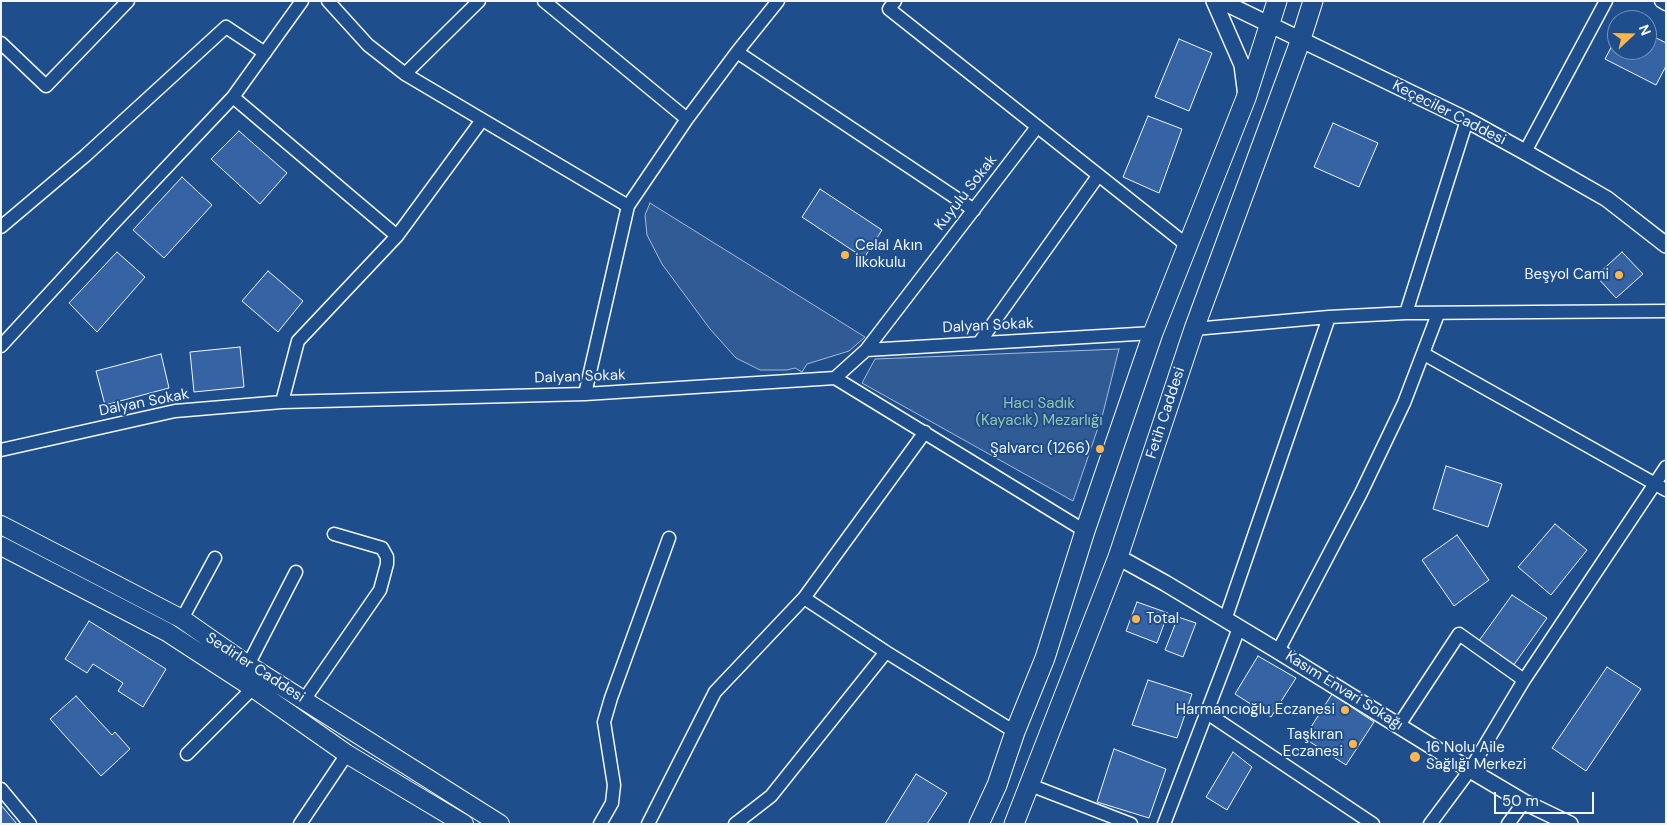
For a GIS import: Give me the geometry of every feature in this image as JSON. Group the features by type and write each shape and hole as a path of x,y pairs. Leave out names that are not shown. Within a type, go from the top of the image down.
{"main road":[{"path":"979,824 997,785 1045,658 1085,531 1153,333 1246,98 1268,24 1277,1"},
{"name":"Fetih Caddesi","path":"1014,824 1118,557 1194,329 1301,39 1313,1"},
{"name":"Sedirler Caddesi","path":"1,525 182,620 248,665 500,824"},
{"name":"Sedirler Caddesi","path":"1,546 167,632 254,688 347,754 456,822"},
{"path":"1045,658 1073,670"}],"street":[{"path":"1,43 46,86 128,1"},
{"path":"1,346 233,97 302,1"},
{"path":"328,1 368,45 405,74 628,206"},
{"path":"405,74 479,1"},
{"path":"544,1 687,119"},
{"path":"585,394 628,206 687,119 778,1"},
{"path":"895,1 889,9 1188,246"},
{"path":"1214,1 1242,65 1246,98"},
{"name":"Keçeciler Caddesi","path":"1221,1 1467,120 1607,199 1666,244"},
{"path":"1233,1 1244,1"},
{"path":"1525,152 1606,1"},
{"path":"1661,1 1666,4"},
{"path":"1,227 85,156 226,27 265,53"},
{"path":"737,52 974,210"},
{"path":"233,97 397,236"},
{"path":"282,402 298,341 397,236 482,120"},
{"path":"1406,313 1467,120"},
{"name":"Kuyulu Sokak","path":"866,350 1037,127"},
{"path":"979,343 1098,176"},
{"path":"1194,329 1329,317 1406,313 1666,311"},
{"path":"1278,651 1361,493 1404,403 1438,314"},
{"path":"1225,620 1329,317"},
{"name":"Dalyan Sokak","path":"866,350 1153,333"},
{"path":"866,350 834,378 1085,531"},
{"path":"1424,354 1660,487"},
{"name":"Dalyan Sokak","path":"1,450 175,411 282,402 585,394 834,378"},
{"path":"648,824 715,692 804,598 925,432"},
{"path":"1430,824 1470,770 1524,680 1660,487 1666,467"},
{"path":"304,700 380,590 387,564 387,557 382,548 334,534"},
{"path":"600,824 612,803 614,785 604,722 669,538"},
{"name":"Kasım Envari Sokağı","path":"1118,557 1165,582 1524,802 1570,824"},
{"path":"182,620 215,558"},
{"path":"248,665 296,572"},
{"path":"804,598 886,652 1016,732"},
{"path":"1164,824 1239,628"},
{"path":"1399,725 1459,634 1524,680"},
{"path":"735,824 771,796 886,652"},
{"path":"187,754 254,688"},
{"path":"1207,713 1373,824"},
{"path":"300,824 347,754"},
{"path":"1030,785 1131,824"},
{"path":"1,789 30,824"},
{"path":"456,822 464,800"},
{"path":"1508,824 1524,802"}],"green space":[{"path":"650,203 865,337 849,351 807,364 802,372 795,368 787,370 760,370 736,358 710,329 662,264 647,235 645,215"},
{"name":"Hacı Sadık (Kayacık) Mezarlığı","path":"1119,349 1103,413 1073,501 862,383 875,359"}],"building":[{"path":"1657,38 1666,43 1666,66 1656,85 1605,59 1607,55 1607,60 1657,60"},
{"path":"1179,39 1212,53 1189,111 1155,97"},
{"path":"1148,116 1182,129 1159,193 1123,177"},
{"path":"1333,123 1378,143 1359,187 1314,167"},
{"path":"239,131 287,173 260,204 211,159"},
{"path":"182,177 212,205 164,258 133,230"},
{"path":"820,189 882,230 864,258 802,217"},
{"path":"117,252 145,277 97,332 69,303"},
{"name":"Beşyol Cami","path":"1622,252 1643,274 1616,298 1596,276"},
{"path":"268,271 303,301 278,332 242,301"},
{"path":"240,347 244,387 194,392 190,352"},
{"path":"161,354 169,388 105,405 96,371"},
{"path":"1446,466 1502,484 1488,527 1433,509"},
{"path":"1555,524 1587,550 1551,595 1518,567"},
{"path":"1457,535 1489,580 1454,606 1422,560"},
{"path":"1512,595 1547,618 1513,666 1478,642"},
{"path":"1137,602 1168,613 1157,643 1126,631"},
{"path":"1178,617 1196,623 1183,657 1165,650"},
{"path":"89,621 166,669 143,707 118,691 123,683 93,664 87,673 65,659"},
{"path":"1258,656 1296,678 1271,717 1235,694"},
{"path":"1607,667 1641,689 1586,771 1552,748"},
{"path":"1148,680 1192,694 1177,738 1132,725"},
{"path":"1332,694 1374,722 1346,765 1304,738"},
{"path":"76,696 112,735 115,732 130,749 101,776 50,719"},
{"path":"1114,749 1166,769 1149,818 1097,802"},
{"path":"1233,752 1252,767 1227,810 1206,797"},
{"path":"916,774 947,793 927,824 885,824"},
{"path":"1,805 17,824 1,824"}],"place":[{"name":"Celal Akın İlkokulu","path":"845,255"},
{"name":"Beşyol Cami","path":"1619,275"},
{"name":"Şalvarcı (1266)","path":"1100,449"},
{"name":"Total","path":"1136,619"},
{"name":"Harmancıoğlu Eczanesi","path":"1345,710"},
{"name":"Taşkıran Eczanesi","path":"1353,744"},
{"name":"16 Nolu Aile Sağlığı Merkezi","path":"1415,757"}]}
